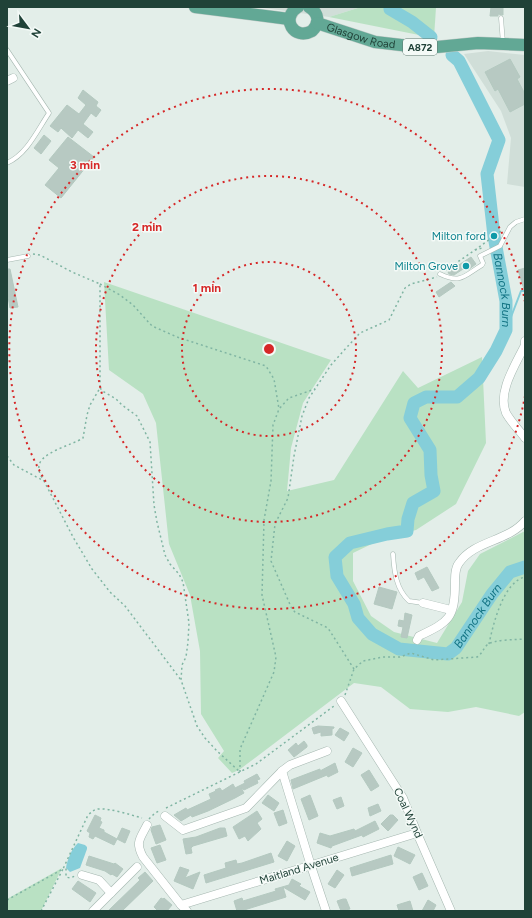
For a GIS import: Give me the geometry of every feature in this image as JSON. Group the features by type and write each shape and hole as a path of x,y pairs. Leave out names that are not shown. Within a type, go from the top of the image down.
{"main road":[{"path":"195,7 290,19"},
{"path":"298,7 293,10 290,19 291,27 294,31 303,34 312,31 317,23 317,15 310,7"},
{"name":"Glasgow Road","path":"317,23 375,42 427,48 478,44 525,45"}],"street":[{"path":"525,341 525,345 508,380 503,396 506,412 525,438"},
{"path":"416,640 419,636 447,621 455,596 455,573 457,565 462,558 482,544 501,538 512,532 525,521"},
{"path":"423,603 451,610"},
{"name":"Coal Wynd","path":"342,701 403,798 451,911"},
{"path":"165,816 183,830 246,808 282,771 290,765 327,751"},
{"path":"282,771 326,911"},
{"path":"146,825 139,840 138,848 184,908"},
{"name":"Maitland Avenue","path":"184,908 417,833"},
{"path":"93,911 137,867"},
{"path":"82,875 99,880 111,893"}],"lane":[{"path":"501,18 503,44"},
{"path":"7,50 49,113 25,150 14,160 7,163"},
{"path":"440,274 451,279 462,278 482,265 483,263 480,256 489,248 500,246 510,227 516,222 525,219"},
{"path":"7,260 28,256"},
{"path":"393,554 395,576 402,592 409,601 423,603"}],"path":[{"path":"354,670 332,631 295,612 271,561 275,524 288,498 302,416 315,389 331,365 360,334 389,320 405,288 411,284 433,278 440,274 504,228 510,227"},
{"path":"475,250 489,248"},
{"path":"28,256 34,254 40,255 120,295 134,305 152,326 266,366 274,379 279,409"},
{"path":"100,284 100,388 89,410 83,438 78,442 57,449 44,457 40,461 38,468 73,537 92,569 110,592 125,606 181,680 197,726 205,738 240,772"},
{"path":"100,388 137,416 150,442 154,505 157,522 165,555 183,582 189,623 186,657 182,665 181,680"},
{"path":"240,772 240,749 274,672 276,657 262,595 264,520 271,481 273,425 279,409 289,398 315,389"},
{"path":"7,456 14,465 44,482"},
{"path":"489,644 493,624 502,602 515,581 525,577"},
{"path":"41,911 63,869 88,815 94,810 100,809 130,814 148,820 155,813 256,764 342,701 347,692 354,670 363,661 383,657 400,657 411,653 434,660 477,657 492,642 525,639"},
{"path":"63,869 66,869 66,877 68,878 82,875"},
{"path":"7,900 63,869"}],"shaded area":[{"path":"257,7 361,7 329,17"},
{"path":"488,51 525,55 525,187 507,184 511,138 501,111 464,54"}],"green space":[{"path":"361,7 436,7 434,38 329,17"},
{"path":"104,282 331,360 303,403 291,448 287,491 334,480 403,371 418,388 482,357 486,443 456,504 416,530 384,538 353,553 353,581 371,616 394,632 437,643 462,602 468,571 480,554 525,531 525,712 519,716 476,707 448,712 410,709 381,687 354,683 239,770 232,773 218,758 224,751 201,714 200,651 190,595 169,544 156,423 143,394 109,370"},
{"path":"62,868 41,911 7,911 7,899"}],"water":[{"path":"78,843 85,845 87,849 80,868 70,872 66,868 67,861"}],"building":[{"path":"491,7 503,7 503,15 498,14 498,16 490,16"},
{"path":"510,59 520,77 517,79 525,94 525,104 510,112 498,89 495,91 485,72"},
{"path":"83,90 98,102 96,106 101,110 96,117 91,113 83,124 93,132 88,138 78,130 72,138 61,128 58,132 50,126 67,105 79,114 86,105 78,98"},
{"path":"44,135 51,141 41,154 34,148"},
{"path":"68,137 94,157 61,198 45,185 59,168 49,160"},
{"name":"Milton Grove","path":"471,257 476,264 468,270 466,267 454,275 449,274 448,272"},
{"path":"525,268 525,289 524,289 518,270"},
{"path":"7,269 10,269 18,307 10,308 7,291"},
{"path":"451,282 455,286 439,297 436,292"},
{"path":"427,567 439,588 432,591 424,577 418,580 415,573"},
{"path":"379,587 397,592 392,609 374,604"},
{"path":"405,613 412,615 407,638 401,637 403,627 398,626 399,620 404,621"},
{"path":"318,726 334,727 332,729 332,735 321,736 321,732 314,734 312,728"},
{"path":"340,728 349,733 344,741 335,735"},
{"path":"304,741 307,747 294,757 288,750 296,743 298,746"},
{"path":"353,748 362,753 353,767 345,762"},
{"path":"335,763 338,772 293,789 291,780 320,769 320,771"},
{"path":"369,770 379,786 371,791 361,775"},
{"path":"257,774 260,779 257,780 258,783 244,790 241,788 244,793 235,798 208,811 192,817 191,815 181,821 174,815 186,808 187,810 211,799 209,794 216,791 215,790 220,788 222,791 233,784 235,788"},
{"path":"268,795 279,803 274,811 262,803"},
{"path":"310,795 318,816 309,820 301,799"},
{"path":"341,797 344,806 337,809 333,800"},
{"path":"378,804 381,811 370,816 368,808"},
{"path":"283,810 287,823 279,826 274,813"},
{"path":"257,811 262,819 257,823 261,829 248,841 245,836 239,839 233,827"},
{"path":"95,815 101,818 100,821 102,822 99,828 117,839 114,845 95,836 93,839 89,837 90,833 87,831"},
{"path":"390,815 393,815 398,820 388,831 381,824"},
{"path":"375,821 379,829 363,837 362,835 332,846 331,848 317,843 320,833 330,836 354,829 355,831"},
{"path":"160,825 166,840 156,844 151,830 152,827"},
{"path":"122,828 130,831 125,843 117,839"},
{"path":"220,828 225,828 227,836 193,846 191,848 192,853 186,854 183,839 196,837"},
{"path":"287,841 295,846 287,861 278,856"},
{"path":"160,845 166,860 157,863 151,848"},
{"path":"398,847 415,855 410,864 394,856"},
{"path":"271,853 274,862 206,883 204,875 226,868 225,863 236,860 237,864 242,863"},
{"path":"391,855 393,864 352,876 350,868"},
{"path":"89,856 114,864 115,863 123,869 117,877 112,874 111,875 105,871 86,865"},
{"path":"180,867 189,870 185,878 200,872 193,889 174,881"},
{"path":"337,870 344,875 335,888 328,884"},
{"path":"145,872 153,881 122,911 108,911 140,880 138,878"},
{"path":"422,873 428,886 419,890 413,877"},
{"path":"292,879 301,884 299,886 310,892 305,900 283,887 286,897 237,911 234,901 242,898 243,901 276,891 275,889 289,885"},
{"path":"78,881 96,893 90,902 72,889"},
{"path":"161,898 164,898 172,905 167,911 158,911 154,907"},
{"path":"346,899 350,909 341,911 337,901"},
{"path":"428,900 436,905 433,911 422,911"},
{"path":"410,901 413,911 399,911 397,905"}],"waterway":[{"name":"Bannock Burn","path":"390,7 390,9 412,22 431,37"},
{"name":"Bannock Burn","path":"452,55 459,61 499,140 487,174 494,236 506,301 506,330 496,351 479,378 457,397 426,397 414,403 410,418 430,450 431,475 434,491 413,503 408,519 407,531 350,543 335,557 337,576 354,604 358,618 372,634 399,649 448,654 456,648 492,594 510,572 525,567"},
{"path":"506,330 521,291 525,291"}],"place":[{"name":"Milton ford","path":"494,236"},
{"name":"Milton Grove","path":"466,266"}]}
